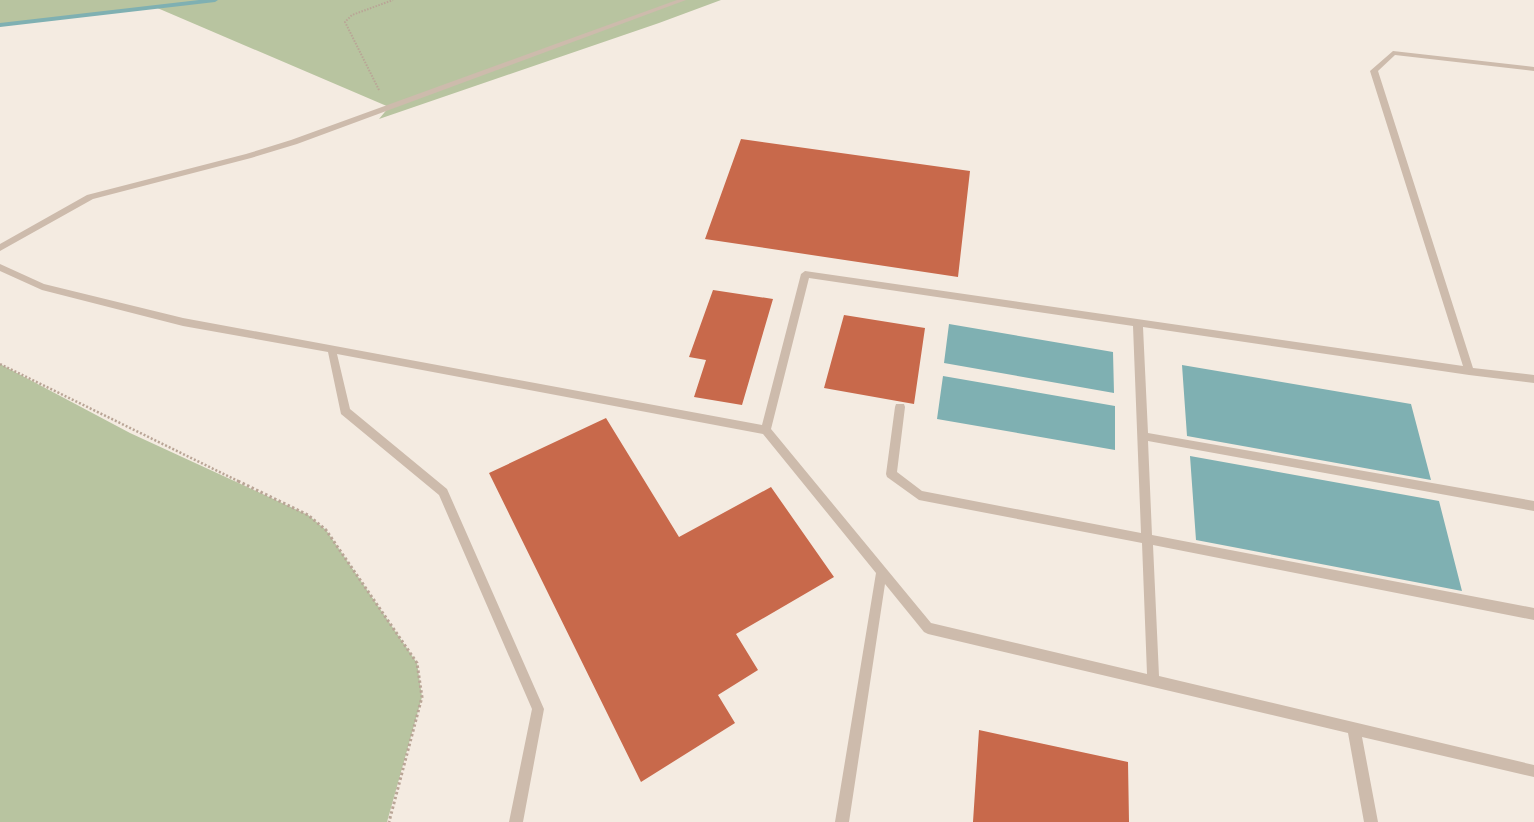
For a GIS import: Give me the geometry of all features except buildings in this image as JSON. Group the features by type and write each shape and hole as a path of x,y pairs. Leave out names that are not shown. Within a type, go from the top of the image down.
{"lane":[{"path":"0,248 90,197 248,156 294,142 683,0"},
{"path":"1469,371 1374,71 1393,53 1534,69"},
{"path":"0,267 42,287 182,322 332,351 766,430 881,573 928,628 1534,771"},
{"path":"766,430 805,274 1469,371 1534,379"},
{"path":"1138,323 1153,682"},
{"path":"332,351 344,411 443,492 538,709 516,822"},
{"path":"900,407 891,474 919,495 1534,614"},
{"path":"1143,436 1534,506"},
{"path":"842,822 881,573"},
{"path":"1354,729 1371,822"}],"path":[{"path":"389,108 362,59 345,22 352,14 393,0"},
{"path":"0,364 308,515 326,530 417,663 422,697 389,822"}],"green space":[{"path":"0,0 721,0 659,23 379,119 389,107 155,7 0,25"},
{"path":"0,364 130,433 308,515 326,530 417,663 422,697 387,822 0,822"}],"water":[{"path":"949,324 1113,352 1114,393 944,363"},
{"path":"1182,365 1411,404 1431,480 1187,436"},
{"path":"943,376 1115,406 1115,450 937,419"},
{"path":"1190,456 1439,501 1462,591 1196,540"}],"waterway":[{"path":"0,25 215,0"}]}
